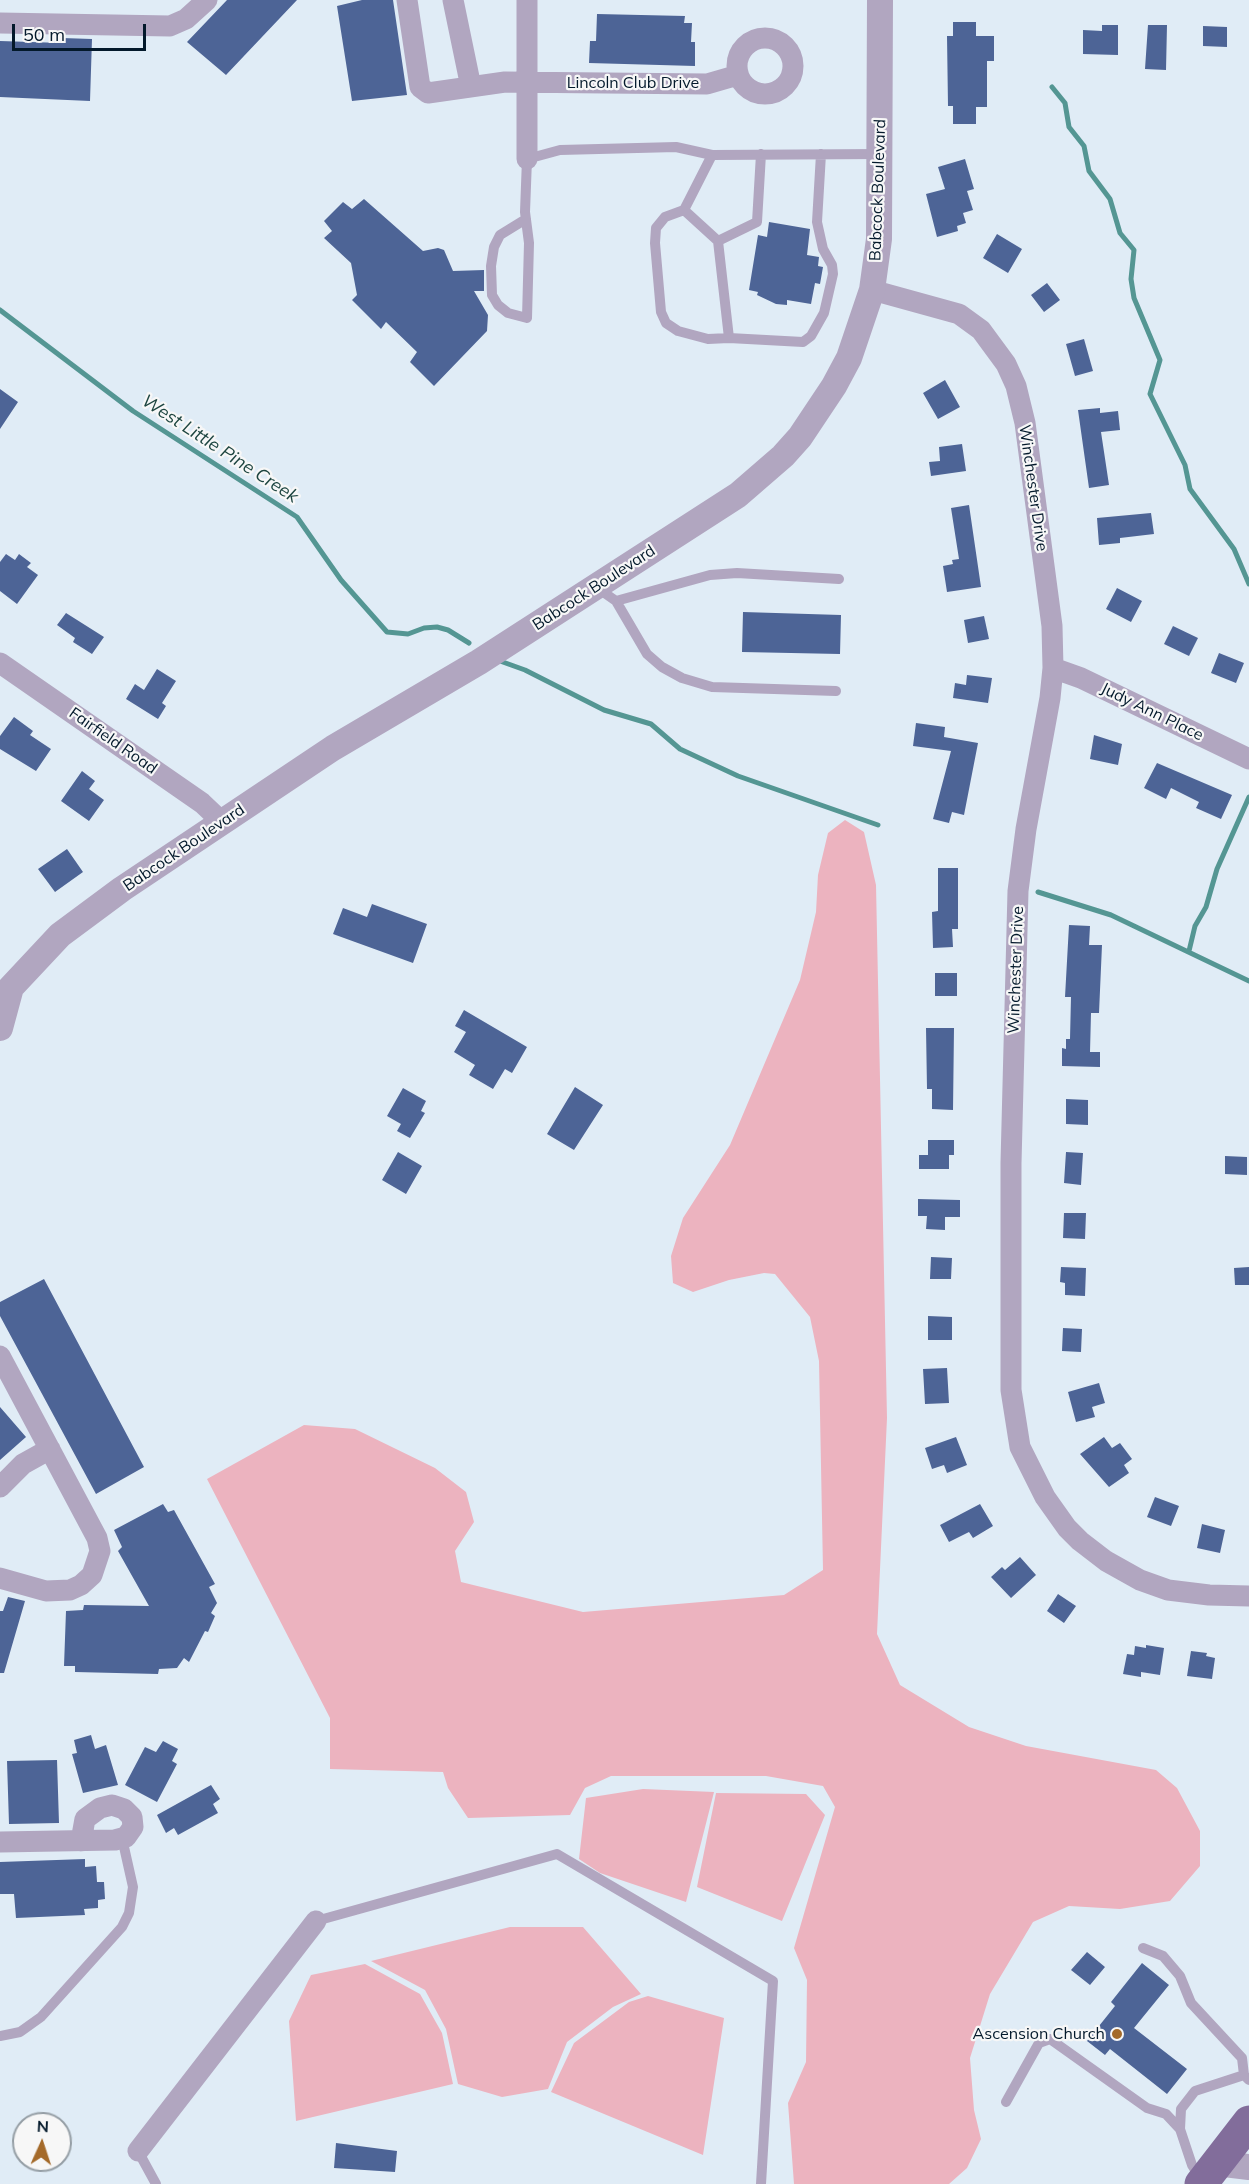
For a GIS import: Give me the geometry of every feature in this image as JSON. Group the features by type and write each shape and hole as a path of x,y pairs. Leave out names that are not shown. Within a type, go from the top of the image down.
{"main road":[{"path":"1207,2176 1249,2122"}],"street":[{"path":"0,23 170,26 186,20 207,0"},
{"name":"Lincoln Club Drive","path":"407,0 420,87 428,93 505,82 707,84 738,75"},
{"path":"453,0 471,87"},
{"path":"527,159 528,0"},
{"name":"Babcock Boulevard","path":"0,1028 3,994 60,935 122,889 333,748 479,662 606,594 738,495 783,456 800,437 834,386 853,349 872,290 879,240 880,0"},
{"name":"Winchester Drive","path":"872,290 944,308 971,321 991,341 1012,375 1025,423 1052,626 1053,668 1018,891 1011,1163 1011,1380 1017,1434 1027,1463 1045,1497 1067,1528 1094,1552 1152,1586 1186,1593 1249,1596"},
{"name":"Fairfield Road","path":"0,663 202,803 222,822"},
{"name":"Judy Ann Place","path":"1053,668 1081,678 1249,759"},
{"path":"0,1356 97,1538 100,1551 97,1566 92,1575 81,1585 58,1592 0,1578"},
{"path":"0,1487 23,1464 50,1449"},
{"path":"0,1842 81,1841 122,1838 133,1827 132,1817 124,1809 112,1805 91,1812 85,1819 81,1841"},
{"path":"138,2151 316,1921"},
{"path":"1207,2176 1249,2167"}],"lane":[{"path":"526,219 500,235 494,247 491,266 492,295 498,305 508,313 527,318 527,159 560,150 676,147 712,155 880,154"},
{"path":"718,241 757,222 760,154"},
{"path":"712,155 684,210 664,217 656,228 655,243 661,312 666,323 678,331 708,339 803,342 811,336 824,313 833,274 832,265 823,249 817,222 821,154"},
{"path":"684,210 718,241 729,338"},
{"path":"836,691 712,687 682,678 662,667 647,654 606,594 710,575 737,573 839,579"},
{"path":"0,2036 20,2032 41,2017 122,1927 129,1913 133,1887 122,1838"},
{"path":"316,1921 557,1854 773,1981 761,2184"},
{"path":"1143,1948 1163,1956 1180,1976 1195,2009 1242,2058 1247,2077 1195,2091 1181,2109 1180,2128 1195,2171 1207,2176"},
{"path":"1006,2102 1039,2043 1050,2039 1147,2108 1166,2114 1180,2128"},
{"path":"138,2151 156,2184"}],"shaded area":[{"path":"845,820 864,832 876,885 887,1418 877,1634 900,1685 969,1727 1026,1746 1156,1770 1177,1788 1200,1831 1200,1866 1170,1901 1120,1909 1069,1906 1033,1922 990,1994 970,2058 974,2110 981,2139 967,2168 949,2184 794,2184 788,2103 806,2062 807,1980 794,1948 835,1807 823,1786 766,1776 611,1776 585,1788 570,1815 468,1818 448,1788 443,1772 330,1769 330,1718 207,1479 304,1425 355,1429 435,1468 466,1492 474,1522 455,1551 461,1582 583,1612 784,1595 823,1570 819,1361 810,1317 775,1274 764,1273 729,1280 693,1292 673,1283 671,1256 683,1218 730,1145 800,980 816,912 818,875 828,833"},
{"path":"643,1789 714,1792 686,1902 600,1873 579,1859 586,1798"},
{"path":"716,1793 806,1794 825,1815 782,1921 697,1887"},
{"path":"510,1927 583,1927 641,1994 613,2007 567,2042 548,2089 502,2097 458,2084 446,2029 425,1990 371,1961"},
{"path":"365,1964 420,1994 442,2033 453,2084 296,2121 289,2021 311,1975"},
{"path":"648,1996 724,2018 703,2155 551,2092 574,2043 629,2002"}],"building":[{"path":"227,0 297,0 226,75 187,42"},
{"path":"362,0 393,0 407,95 352,101 337,6"},
{"path":"597,14 685,16 684,23 692,23 691,42 695,42 695,66 589,63 590,41 596,41"},
{"path":"953,22 976,22 976,36 994,36 994,61 987,61 987,107 976,107 976,124 953,124 953,106 948,106 947,36 953,36"},
{"path":"1102,25 1118,25 1118,55 1083,54 1083,30 1102,31"},
{"path":"1148,25 1167,25 1166,70 1145,69"},
{"path":"1203,26 1227,27 1227,47 1203,46"},
{"path":"62,38 92,39 90,101 0,97 0,41 62,43"},
{"path":"965,159 974,189 967,191 973,210 963,213 966,223 957,226 958,231 937,237 926,194 945,189 938,167"},
{"path":"364,199 423,251 438,248 444,250 453,271 484,270 484,291 474,291 488,315 487,331 434,386 410,362 417,352 386,322 381,329 352,300 357,295 351,263 324,238 332,231 324,221 343,202 352,209"},
{"path":"769,222 810,229 807,255 819,257 818,266 823,267 820,284 815,283 811,304 787,300 787,305 776,304 757,295 758,292 749,290 758,235 767,237"},
{"path":"997,234 1022,249 1008,273 983,258"},
{"path":"1047,283 1060,300 1044,312 1031,295"},
{"path":"1084,339 1093,371 1075,376 1066,344"},
{"path":"945,380 960,407 938,419 923,393"},
{"path":"0,389 18,402 0,429"},
{"path":"1100,408 1100,413 1118,411 1120,430 1101,432 1109,485 1089,488 1078,410"},
{"path":"962,444 966,471 931,476 929,462 940,461 939,447"},
{"path":"969,505 981,587 947,592 943,566 953,564 952,560 959,559 951,508"},
{"path":"1151,513 1154,534 1120,538 1120,543 1099,545 1097,518"},
{"path":"6,554 15,560 19,554 31,563 27,567 38,575 17,604 0,591 0,562"},
{"path":"1117,588 1142,601 1131,622 1106,609"},
{"path":"743,612 841,615 840,654 742,652"},
{"path":"66,613 104,637 92,654 73,642 75,638 57,625"},
{"path":"984,616 989,639 968,643 964,620"},
{"path":"1173,626 1198,638 1189,656 1164,644"},
{"path":"1219,653 1244,663 1236,683 1211,673"},
{"path":"157,669 176,681 162,703 166,706 158,719 126,699 135,684 144,690"},
{"path":"967,675 992,678 988,703 953,698 955,683 966,685"},
{"path":"14,717 33,731 30,735 51,749 36,771 0,749 0,736"},
{"path":"916,723 945,727 944,737 978,743 964,815 952,812 949,823 933,819 951,751 913,746"},
{"path":"1094,735 1122,744 1118,765 1090,759"},
{"path":"1157,763 1232,795 1221,819 1196,808 1199,802 1171,788 1166,799 1144,788"},
{"path":"82,771 95,781 89,789 104,800 89,821 61,801"},
{"path":"67,849 83,872 55,892 38,869"},
{"path":"938,868 958,868 958,929 952,929 953,947 933,948 932,912 938,911"},
{"path":"372,904 427,924 413,963 333,934 343,908 367,917"},
{"path":"1069,925 1090,926 1089,945 1102,945 1099,1013 1091,1013 1090,1052 1100,1052 1100,1067 1062,1066 1062,1048 1066,1049 1066,1039 1070,1039 1071,997 1065,997"},
{"path":"935,973 957,973 957,996 935,996"},
{"path":"464,1010 527,1047 512,1073 505,1069 493,1089 469,1075 475,1065 454,1052 466,1032 455,1026"},
{"path":"926,1028 954,1028 953,1110 932,1109 932,1089 927,1089"},
{"path":"575,1087 603,1105 574,1150 547,1134"},
{"path":"403,1088 426,1101 421,1111 425,1113 410,1138 397,1131 401,1124 387,1116"},
{"path":"1066,1099 1088,1100 1088,1125 1066,1124"},
{"path":"928,1140 954,1140 954,1155 949,1155 949,1169 919,1169 919,1155 928,1155"},
{"path":"398,1152 422,1166 406,1194 382,1180"},
{"path":"1066,1152 1083,1153 1081,1185 1064,1183"},
{"path":"1225,1156 1247,1157 1247,1175 1225,1174"},
{"path":"918,1199 960,1200 960,1217 945,1217 945,1230 926,1229 927,1216 918,1216"},
{"path":"1064,1213 1086,1213 1085,1239 1063,1238"},
{"path":"931,1257 952,1258 951,1279 930,1279"},
{"path":"1061,1267 1086,1268 1085,1296 1065,1295 1065,1283 1060,1282"},
{"path":"1249,1267 1249,1285 1235,1285 1234,1268"},
{"path":"44,1279 144,1467 96,1494 0,1316 0,1302"},
{"path":"928,1316 952,1317 952,1340 928,1340"},
{"path":"1063,1328 1082,1329 1081,1352 1062,1351"},
{"path":"947,1368 949,1403 925,1404 923,1369"},
{"path":"1099,1383 1105,1403 1092,1407 1095,1417 1076,1422 1068,1392"},
{"path":"0,1407 26,1437 0,1460"},
{"path":"956,1437 967,1465 947,1473 944,1465 932,1469 925,1448"},
{"path":"1104,1437 1112,1448 1120,1443 1132,1459 1124,1465 1129,1473 1109,1487 1080,1454"},
{"path":"1155,1497 1179,1506 1171,1526 1147,1517"},
{"path":"163,1504 168,1512 174,1510 215,1584 209,1587 217,1603 211,1613 215,1616 208,1632 205,1631 189,1662 184,1658 177,1668 159,1669 158,1674 75,1672 75,1666 64,1666 66,1611 83,1610 84,1605 149,1606 118,1551 122,1547 114,1530"},
{"path":"980,1504 993,1526 973,1538 969,1532 949,1542 940,1525"},
{"path":"1202,1524 1225,1530 1220,1553 1197,1548"},
{"path":"1020,1557 1036,1575 1011,1598 991,1577 1002,1567 1005,1570"},
{"path":"1058,1594 1076,1606 1064,1623 1047,1611"},
{"path":"8,1597 25,1601 4,1673 0,1673 0,1611 3,1611"},
{"path":"1146,1645 1164,1648 1160,1675 1141,1672 1141,1677 1123,1674 1127,1654 1134,1655 1135,1646 1146,1648"},
{"path":"1191,1651 1207,1653 1206,1656 1215,1658 1212,1679 1187,1676"},
{"path":"91,1735 95,1749 106,1745 118,1785 83,1793 72,1754 77,1753 74,1740"},
{"path":"163,1741 178,1749 172,1761 177,1764 157,1802 125,1785 145,1747 156,1752"},
{"path":"57,1760 59,1823 9,1824 7,1761"},
{"path":"211,1785 220,1799 213,1804 218,1813 178,1835 174,1828 166,1833 157,1815"},
{"path":"85,1859 85,1867 96,1866 97,1882 104,1882 105,1899 98,1900 98,1908 84,1909 85,1915 16,1918 14,1894 0,1894 0,1862"},
{"path":"1087,1952 1105,1967 1090,1985 1071,1970"},
{"name":"Ascension Church","path":"1142,1963 1169,1985 1134,2028 1187,2069 1167,2094 1110,2049 1105,2055 1087,2041 1115,2006 1111,2002"},
{"path":"336,2143 397,2151 395,2172 334,2168"}],"waterway":[{"path":"1052,87 1065,103 1069,127 1084,146 1089,171 1110,199 1120,233 1134,250 1131,279 1134,298 1160,360 1150,394 1185,465 1190,489 1234,549 1249,584"},
{"name":"West Little Pine Creek","path":"0,310 133,411 297,517 341,580 387,632 408,634 424,628 437,627 448,630 469,643"},
{"name":"West Little Pine Creek","path":"500,661 525,670 604,710 651,724 680,749 738,776 878,825"},
{"path":"1189,951 1195,926 1206,907 1217,869 1249,797"},
{"name":"West Little Pine Creek","path":"1038,892 1111,915 1249,981"}],"place":[{"name":"Ascension Church","path":"1117,2034"}]}
